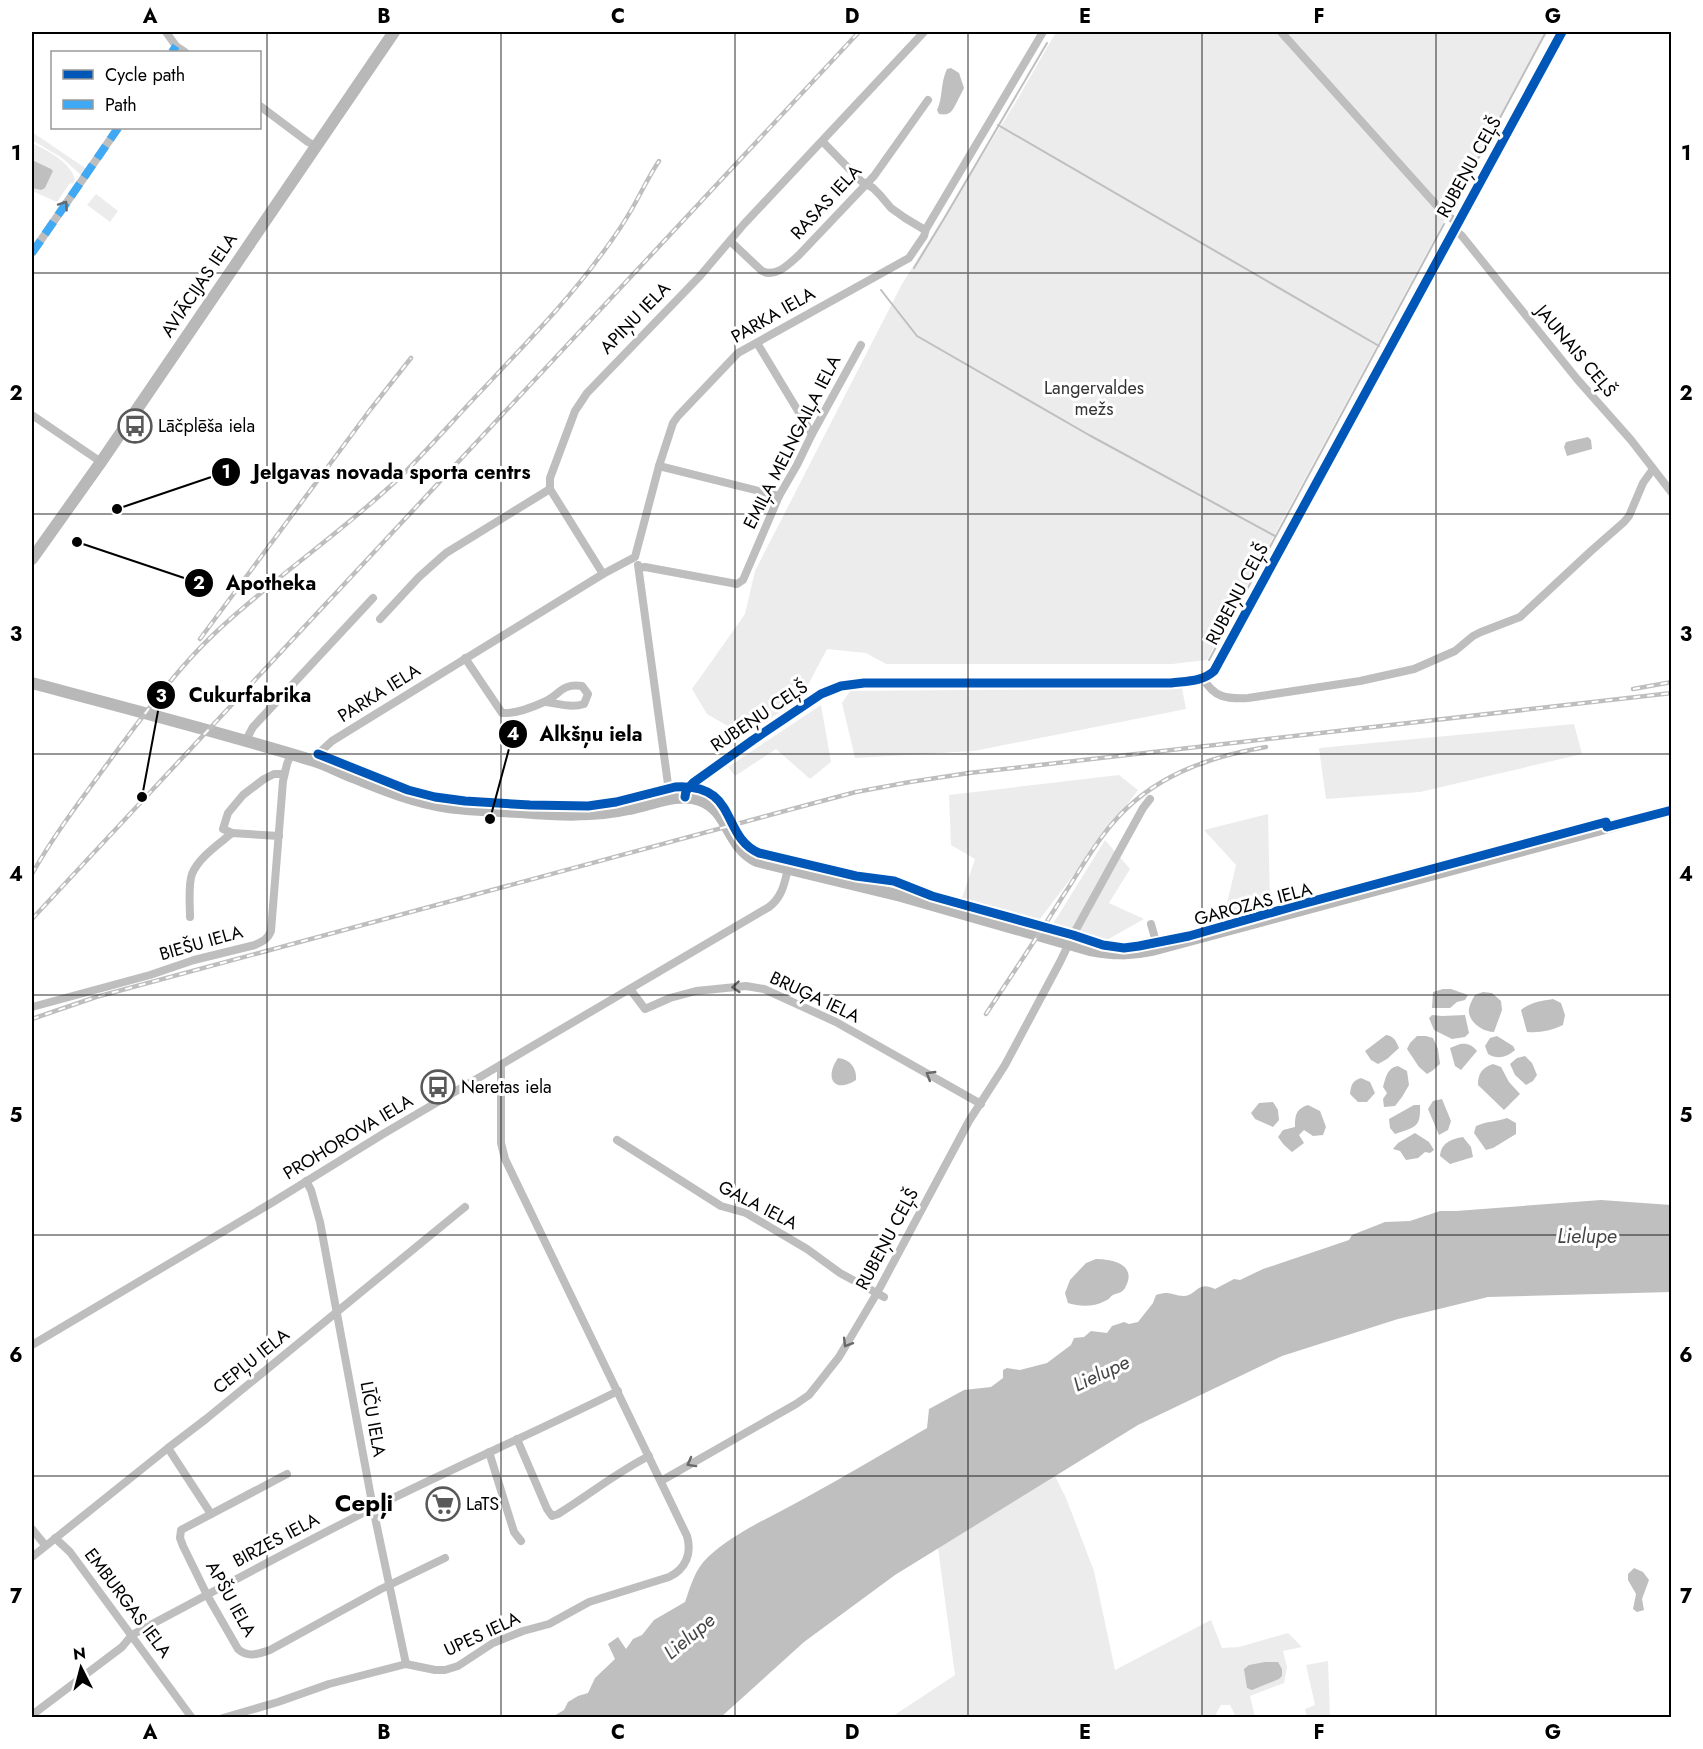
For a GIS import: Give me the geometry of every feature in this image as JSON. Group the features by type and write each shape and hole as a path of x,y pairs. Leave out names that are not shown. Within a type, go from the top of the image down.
{"main road":[{"name":"AVIĀCIJAS IELA","path":"32,559 394,32"},
{"name":"GAROZAS IELA","path":"32,683 314,760 370,784 430,804 584,816 619,812 670,799 702,800 711,806 727,826 736,845 748,857 762,863 901,896 1068,943 1117,954 1132,954 1158,949 1671,810"}],"street":[{"path":"166,32 174,49"},
{"name":"APIŅU IELA","path":"550,489 549,478 575,411 587,393 700,276 744,224 924,32"},
{"name":"PARKA IELA","path":"314,760 332,741 603,574 635,557 659,466 673,423 678,416 733,357 909,258 1043,32"},
{"name":"JAUNAIS CEĻŠ","path":"1281,32 1455,226 1577,379 1631,440 1671,493"},
{"name":"RUBEŅU CEĻŠ","path":"685,798 686,791 693,783 821,694 841,686 864,683 1171,682 1192,681 1203,678 1214,671 1562,32"},
{"name":"RASAS IELA","path":"730,241 762,272 775,273 788,265 867,184 928,100"},
{"path":"261,107 316,146"},
{"path":"32,253 117,129"},
{"path":"822,141 850,171 880,195 891,208 925,230"},
{"path":"758,343 812,434"},
{"name":"EMIĻA MELNGAIĻA IELA","path":"639,568 645,567 737,584 743,580 779,496 861,345"},
{"path":"32,415 100,462"},
{"path":"659,466 779,496"},
{"path":"1203,678 1209,688 1222,696 1235,699 1248,698 1360,681 1414,669 1455,651 1473,636 1520,617 1624,522 1643,483 1653,469"},
{"path":"380,619 419,577 446,553 550,489 603,574"},
{"path":"635,557 639,568 670,799"},
{"path":"246,740 253,727 373,598"},
{"path":"465,658 502,713 512,713 546,702"},
{"name":"BIEŠU IELA","path":"32,1007 150,975 194,960 255,945 269,937 284,774 291,754"},
{"path":"279,836 232,833 223,829 228,813 243,795 264,779 274,774 284,774"},
{"name":"RUBEŅU CEĻŠ","path":"660,1480 796,1404 809,1395 839,1357 881,1295 958,1142 1005,1065 1068,943 1150,799"},
{"path":"190,918 192,876 198,864 232,833"},
{"name":"PROHOROVA IELA","path":"32,1345 400,1123 773,904 781,894 788,869"},
{"path":"1152,924 1158,949"},
{"name":"BRUĢA IELA","path":"630,989 645,1009 670,998 696,991 746,986 764,989 836,1022 981,1104"},
{"path":"501,1065 501,1143 505,1159 660,1480"},
{"name":"GALA IELA","path":"617,1140 721,1206 746,1213 840,1273 881,1295"},
{"name":"LĪČU IELA","path":"306,1181 311,1190 320,1222 373,1508 406,1664"},
{"name":"CEPĻU IELA","path":"55,1538 206,1419 465,1207"},
{"name":"BIRZES IELA","path":"32,1715 122,1647 132,1635 373,1508 618,1391"},
{"path":"517,1439 552,1516 649,1456"},
{"path":"168,1448 211,1514"},
{"path":"489,1452 514,1532 521,1541"},
{"name":"APŠU IELA","path":"287,1474 182,1530 180,1538 207,1594 238,1649 243,1653 249,1655 270,1650 445,1558"},
{"name":"UPES IELA","path":"223,1718 329,1684 406,1664 435,1670 458,1666 493,1643 549,1624 589,1602 664,1579 680,1570 688,1557 688,1540 660,1480"},
{"path":"32,1528 45,1545"},
{"path":"32,1557 55,1538"},
{"name":"EMBURGAS IELA","path":"55,1538 70,1552 192,1718"}],"green space":[{"name":"Langervaldes mežs","path":"1056,32 1546,32 1207,660 1172,664 886,664 866,653 827,649 801,698 745,736 707,714 692,689 745,614 755,571 902,284 1017,100"},
{"path":"32,132 86,169 81,175 62,158 32,140"},
{"path":"32,143 63,162 75,179 57,202 32,191 32,188 45,188 53,171 32,160"},
{"path":"96,194 118,211 110,222 87,205"},
{"path":"1182,688 1186,709 974,751 855,758 842,703 850,691"},
{"path":"821,705 831,762 810,779 776,749 735,776 728,767"},
{"path":"1574,724 1582,754 1420,792 1326,799 1319,748"},
{"path":"1119,775 1138,790 1040,919 962,898 975,859 951,845 949,795"},
{"path":"1268,814 1270,902 1225,912 1236,865 1204,830"},
{"path":"1105,840 1130,869 1109,903 1144,919 1105,941 1053,924"},
{"path":"1055,1476 1066,1498 1094,1571 1115,1670 1211,1620 1222,1648 1239,1647 1288,1633 1302,1647 1283,1651 1287,1667 1284,1683 1250,1696 1255,1717 1234,1717 1230,1705 1221,1705 1216,1714 1217,1717 890,1718 955,1675 938,1548"},
{"path":"1328,1661 1330,1717 1307,1717 1305,1709 1315,1705 1306,1665"}],"water":[{"path":"951,68 959,73 964,88 951,112 939,114 937,110 943,80 947,69"},
{"path":"32,160 53,171 45,188 41,190 32,188"},
{"path":"1588,437 1591,440 1592,449 1567,456 1564,447 1566,442"},
{"path":"1451,989 1468,995 1465,1000 1457,1002 1450,1008 1432,1008 1433,992"},
{"path":"1483,992 1492,993 1501,1001 1502,1010 1494,1032 1478,1027 1470,1017 1470,1006 1475,995"},
{"path":"1553,999 1561,1003 1565,1015 1563,1025 1545,1031 1527,1032 1521,1010 1540,1001"},
{"path":"1432,1015 1465,1015 1469,1033 1465,1037 1452,1039 1434,1030 1429,1018"},
{"path":"1386,1035 1396,1041 1399,1048 1378,1064 1371,1060 1365,1051"},
{"path":"1417,1036 1433,1038 1438,1049 1440,1064 1427,1074 1419,1067 1407,1049"},
{"path":"1497,1036 1513,1046 1515,1050 1502,1057 1488,1054 1485,1046 1490,1038"},
{"path":"1460,1044 1470,1045 1477,1051 1461,1070 1455,1066 1450,1048"},
{"path":"1525,1056 1532,1063 1537,1075 1526,1085 1515,1075 1510,1064 1517,1058"},
{"path":"838,1058 852,1065 856,1080 842,1085 834,1082 832,1072"},
{"path":"1493,1064 1501,1067 1509,1082 1520,1094 1504,1110 1478,1085 1481,1072"},
{"path":"1398,1066 1407,1071 1409,1085 1395,1106 1384,1107 1383,1099 1387,1093 1383,1087 1386,1076 1391,1069"},
{"path":"1361,1078 1370,1082 1375,1093 1367,1102 1358,1102 1350,1094 1352,1084"},
{"path":"1442,1099 1451,1121 1448,1130 1439,1135 1428,1109 1433,1101"},
{"path":"1273,1102 1278,1110 1279,1120 1273,1127 1255,1119 1251,1113 1259,1103"},
{"path":"1308,1105 1320,1111 1326,1127 1323,1135 1313,1136 1304,1130 1299,1135 1304,1143 1292,1152 1278,1137 1283,1130 1295,1127 1297,1113"},
{"path":"1414,1105 1420,1105 1418,1122 1412,1128 1395,1134 1390,1128 1389,1119"},
{"path":"1507,1118 1516,1123 1516,1134 1486,1150 1474,1133 1476,1126"},
{"path":"1415,1133 1429,1142 1434,1150 1430,1153 1425,1152 1418,1158 1406,1160 1400,1151 1393,1149 1398,1143"},
{"path":"1463,1137 1471,1147 1473,1157 1450,1164 1440,1156 1442,1148 1451,1140"},
{"name":"Lielupe","path":"1601,1200 1671,1205 1671,1292 1488,1297 1398,1319 1282,1356 1138,1425 895,1575 804,1642 721,1717 552,1717 564,1710 568,1702 588,1693 595,1678 615,1659 608,1644 618,1637 626,1649 633,1639 642,1635 654,1620 685,1602 700,1567 719,1548 743,1532 927,1428 929,1409 964,1390 991,1387 1003,1378 1003,1370 1007,1368 1020,1370 1047,1363 1071,1345 1074,1338 1084,1337 1091,1331 1107,1333 1112,1326 1124,1322 1129,1324 1138,1322 1153,1303 1156,1295 1169,1293 1184,1296 1204,1286 1215,1289 1234,1279 1240,1280 1263,1269 1349,1240 1352,1235 1385,1222 1410,1221 1440,1211"},
{"path":"1096,1259 1116,1262 1126,1269 1128,1280 1125,1288 1096,1304 1082,1306 1068,1303 1065,1293 1070,1280 1086,1263"},
{"path":"1634,1568 1643,1572 1649,1580 1642,1599 1644,1610 1637,1612 1633,1609 1636,1594 1628,1580 1628,1574"},
{"path":"1278,1662 1282,1669 1282,1676 1252,1690 1247,1688 1244,1669 1249,1665"}],"waterway":[{"path":"1450,211 1546,32"},
{"path":"914,268 1047,43"},
{"path":"998,125 1379,346"},
{"path":"1209,660 1444,224"},
{"path":"881,290 917,336 1089,435 1275,536"}],"railway":[{"path":"32,919 859,32"},
{"path":"32,874 51,842 83,797 187,661 236,614 353,519 420,457 588,273 622,225 659,161"},
{"path":"200,639 411,358"},
{"path":"1633,689 1672,682"},
{"path":"32,1019 96,997 856,792 969,773 1672,693"},
{"path":"986,1014 1092,850 1127,808 1162,782 1202,763 1266,747"}],"marked path":[{"path":"173,51 176,46"},
{"path":"32,253 117,129"}],"cycle path":[{"path":"685,797 686,791 693,783 753,740 821,694 841,686 864,683 1171,683 1199,679 1214,671 1562,32"},
{"path":"318,754 408,790 465,801 588,806 616,802 675,787 695,788 710,793 719,802 738,835 759,853 856,876 894,881 932,896 1103,945 1124,948 1189,936 1606,822 1607,827 1672,810"}],"place":[{"name":"Lāčplēša iela","path":"135,426"},
{"name":"Jelgavas novada sporta centrs","path":"117,509"},
{"name":"Apotheka","path":"77,542"},
{"name":"Cukurfabrika","path":"142,797"},
{"name":"Alkšņu iela","path":"490,819"},
{"name":"Neretas iela","path":"438,1087"},
{"name":"LaTS","path":"443,1504"}],"district":[{"name":"Cepļi","path":"364,1503"}]}
